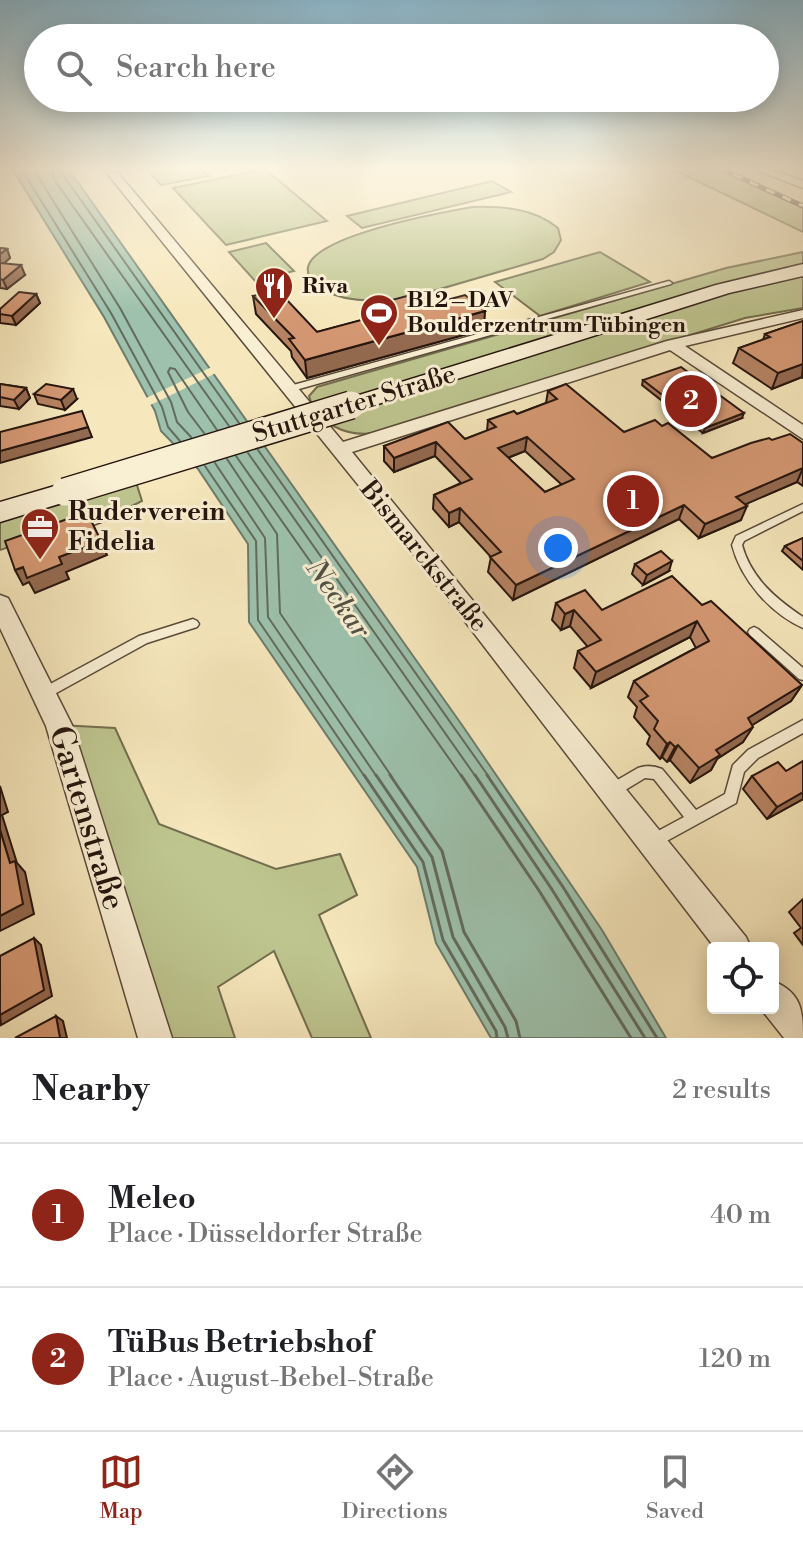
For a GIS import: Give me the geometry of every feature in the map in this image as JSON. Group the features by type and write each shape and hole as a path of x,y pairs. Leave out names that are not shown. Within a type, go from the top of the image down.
{"main road":[{"name":"Stuttgarter Straße","path":"5,510 748,282 803,270"},
{"name":"Stuttgarter Straße","path":"709,296 803,279"}],"street":[{"name":"Bismarckstraße","path":"147,215 408,533 730,942"},
{"path":"338,450 672,344 803,314"},
{"path":"672,344 803,433"},
{"name":"Gartenstraße","path":"0,604 45,693 67,752 155,1038"},
{"path":"779,1005 803,1036"}],"lane":[{"path":"289,389 669,283"},
{"path":"478,326 486,334"},
{"path":"803,507 740,539 737,545 744,568 752,580 803,623"},
{"path":"66,530 105,517"},
{"path":"45,693 143,639 193,624"},
{"path":"754,632 803,675"},
{"path":"650,843 731,798 738,769 753,754 803,726"},
{"path":"610,792 643,772 657,773 694,818"}],"shaded area":[{"path":"199,215 320,215 327,221 226,245"},
{"path":"349,215 414,215 362,228"},
{"path":"429,215 537,215 558,228 561,240 554,252 543,259 385,305 381,301 330,293 316,284 308,269 317,255 338,242"},
{"path":"769,215 803,215 803,232"},
{"path":"266,243 294,271 255,281 229,252"},
{"path":"600,252 650,282 540,316 495,282"},
{"path":"803,252 803,308 745,318 374,433 354,433 334,426 319,414 309,396 317,387 726,268"},
{"path":"136,482 142,501 126,509 0,550 0,522"},
{"path":"59,725 115,728 159,824 276,869 340,854 357,895 319,915 371,1038 312,1038 274,951 218,987 235,1038 155,1038"}],"water":[{"name":"Neckar","path":"41,215 101,215 462,725 602,930 666,1038 491,1038 436,943 417,867 249,622 248,544 198,469 161,431 155,411 104,317"}],"pier":[{"path":"214,366 218,372 165,398 148,406 144,399"}],"building":[{"path":"0,263 21,265 3,280 0,279"},
{"path":"19,292 36,294 12,316 0,314 0,309"},
{"path":"271,292 280,301 286,299 317,332 380,315 373,305 418,293 432,304 465,295 485,311 305,360 289,339 294,338 253,296"},
{"path":"803,321 803,364 778,373 739,348 770,337 765,334"},
{"path":"681,367 744,413 705,428 643,380"},
{"path":"0,384 26,388 14,400 0,397"},
{"path":"46,384 73,389 61,400 34,394"},
{"path":"566,384 624,432 655,420 662,426 668,423 712,458 751,443 790,434 803,443 803,468 736,497 747,506 705,524 684,505 516,585 490,557 501,552 460,508 449,513 434,495 472,479 436,442 394,458 384,446 448,422 465,439 496,427 488,420 514,411 517,414 557,399 548,391","holes":["527,437 574,479 545,492 498,448"]},
{"path":"82,411 88,427 0,451 0,432"},
{"path":"87,512 101,541 59,557 62,564 27,578 23,567 15,570 5,541"},
{"path":"803,538 803,561 785,546"},
{"path":"661,551 672,561 647,575 635,564"},
{"path":"672,576 702,605 711,601 802,685 748,718 753,727 716,750 720,755 699,768 678,745 667,744 654,729 658,721 640,701 648,696 634,681 709,641 697,621 596,672 578,651 601,640 574,610 565,614 556,603 585,590 602,610"},
{"path":"803,761 803,792 777,807 752,776 778,762 786,771"},
{"path":"0,830 10,863 15,861 23,904 0,916"},
{"path":"34,938 44,990 0,1015 0,956"},
{"path":"56,1016 60,1038 15,1038"}],"place":[{"name":"Riva","path":"274,320"},
{"name":"B12 – DAV Boulderzentrum Tübingen","path":"379,347"},
{"name":"TüBus Betriebshof","path":"691,401"},
{"name":"Meleo","path":"633,501"},
{"name":"Ruderverein Fidelia","path":"40,561"}]}
